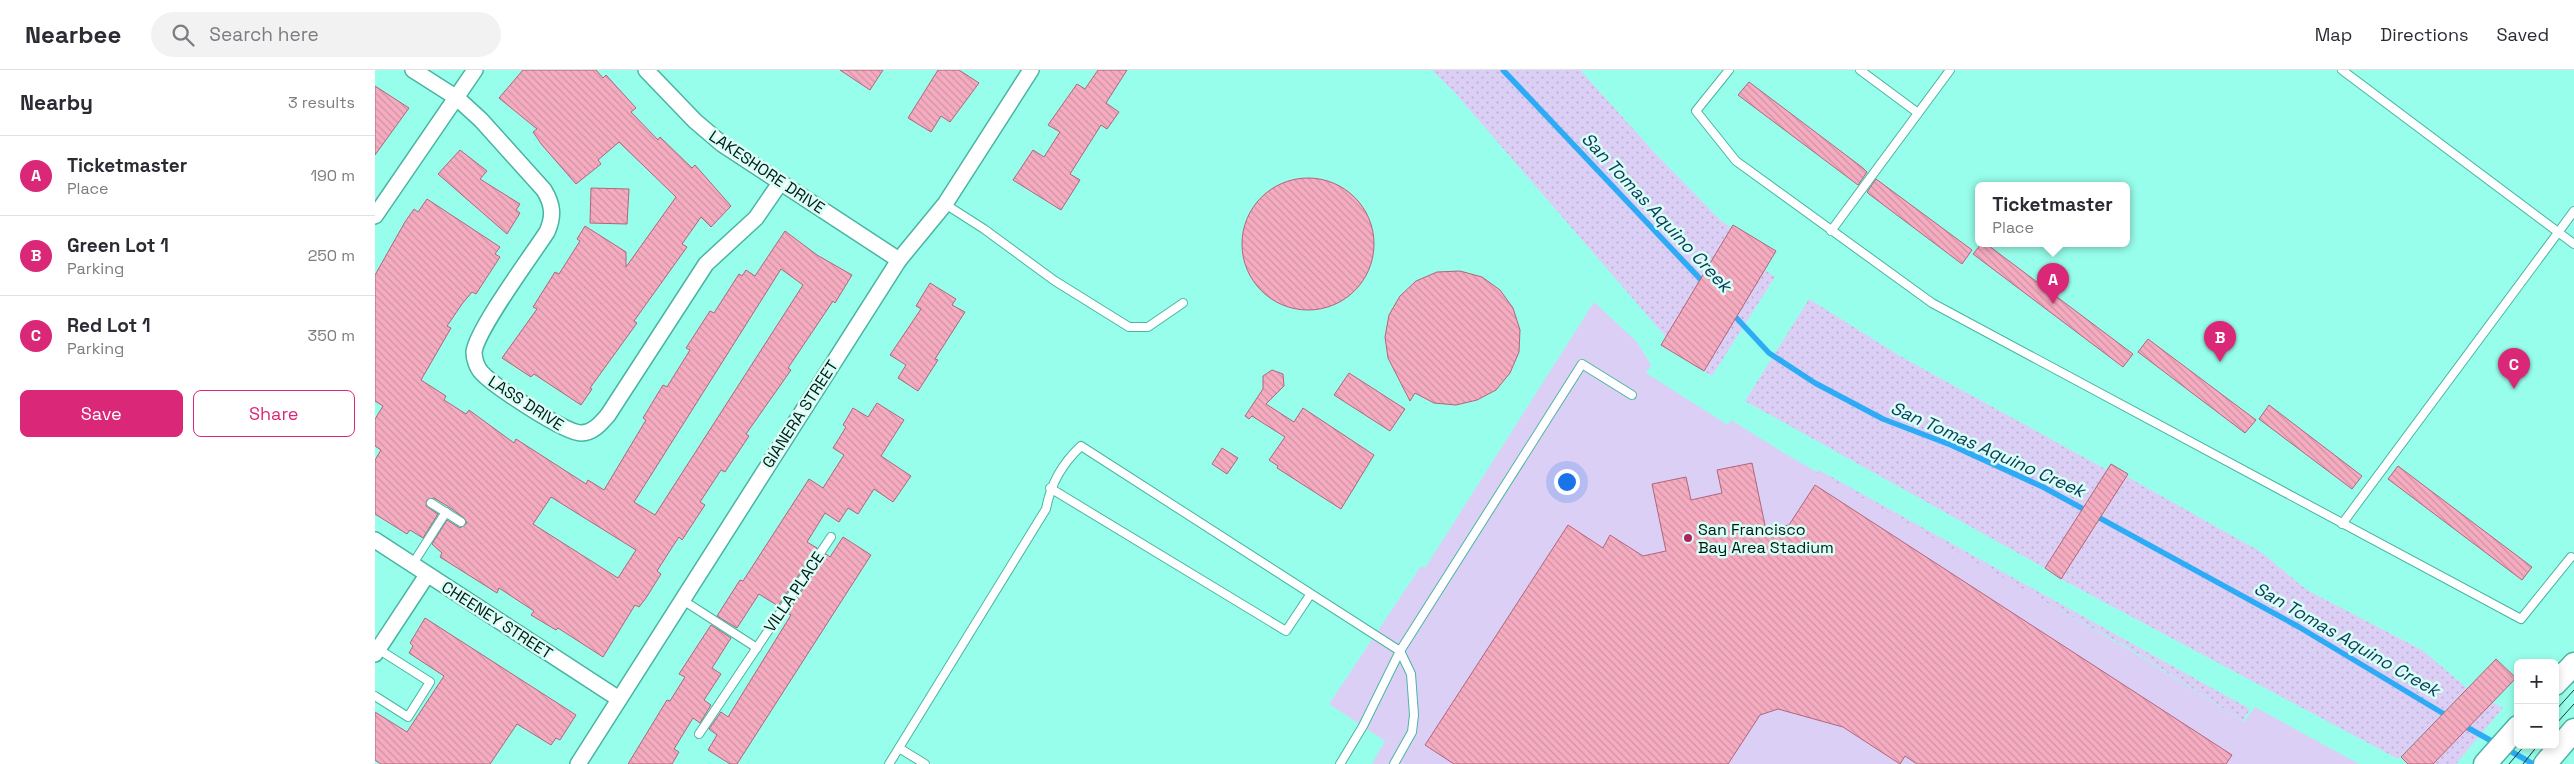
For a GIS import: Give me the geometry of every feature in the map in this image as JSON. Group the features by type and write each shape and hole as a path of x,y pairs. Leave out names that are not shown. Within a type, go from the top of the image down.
{"main road":[{"path":"2559,680 2574,664"},
{"path":"2545,764 2574,730"},
{"path":"2485,764 2514,731"}],"street":[{"path":"413,70 457,98"},
{"path":"375,216 407,166 475,70"},
{"name":"LAKESHORE DRIVE","path":"646,70 695,121 722,144 899,260"},
{"name":"GIANERA STREET","path":"577,764 899,260 945,204 1031,70"},
{"name":"LASS DRIVE","path":"457,98 481,120 544,190 553,209 552,220 547,232 482,331 475,352 475,362 488,379 557,425 575,433 593,430 608,415 706,264 756,218 780,183"},
{"name":"CHEENEY STREET","path":"375,540 619,699"},
{"path":"376,650 427,575"}],"lane":[{"path":"1729,70 1696,111 1736,161 1932,303 2521,619 2571,557"},
{"path":"1860,70 1918,113"},
{"path":"1831,231 1950,70"},
{"path":"2342,70 2574,244"},
{"path":"945,204 984,229 1055,281 1129,328 1148,327 1183,303"},
{"path":"2342,524 2574,210"},
{"path":"1339,764 1363,726 1400,651 1582,364 1632,395"},
{"path":"889,764 1046,509 1051,488 1067,460 1081,446 1310,595 1400,651 1411,674 1414,715 1412,732 1395,764"},
{"path":"1051,488 1286,631 1310,595"},
{"path":"431,503 461,522"},
{"path":"412,565 446,512"},
{"name":"VILLA PLACE","path":"699,734 831,537"},
{"name":"VILLA PLACE","path":"681,599 757,648"},
{"path":"375,696 408,717 431,682 376,650"},
{"path":"899,748 925,764"}],"shaded area":[{"path":"1432,70 1580,70 1654,152 1721,221 1732,228 1666,337 1456,94"},
{"path":"1765,270 1775,277 1712,376 1704,371"},
{"path":"1809,299 1900,356 2107,470 2045,568 1745,401"},
{"name":"San Francisco Bay Area Stadium","path":"1594,302 1637,342 1651,365 1646,373 1728,425 1731,420 1789,456 2133,652 2244,722 2255,707 2359,764 1372,764 1385,741 1329,704 1421,566 1425,568"},
{"path":"1819,470 2250,709 2243,721 2132,650 1815,475"},
{"path":"2126,476 2261,552 2307,590 2422,650 2467,688 2398,759 2061,579"},
{"path":"2492,702 2503,708 2456,764 2433,764"}],"building":[{"path":"523,70 596,70 603,78 606,75 636,108 631,112 658,140 660,137 692,168 695,165 731,206 711,227 701,217 682,244 687,247 634,321 637,323 590,388 592,389 581,405 534,374 531,377 502,358 537,309 533,307 555,272 559,274 580,241 577,239 585,226 626,252 626,267 676,197 619,142 598,160 601,164 576,184 542,145 533,132 537,129 499,98"},
{"path":"840,70 883,70 870,90"},
{"path":"938,70 959,70 979,83 950,122 941,116 931,132 908,118"},
{"path":"1098,70 1127,70 1106,103 1119,112 1107,129 1101,125 1070,174 1080,180 1061,210 1013,180 1033,150 1044,157 1060,132 1048,125 1077,84 1085,89"},
{"path":"1749,82 1863,168 1867,172 1858,185 1738,95"},
{"path":"375,86 409,108 375,155"},
{"path":"460,150 487,171 480,179 520,204 516,210 520,213 507,234 438,174"},
{"path":"1308,178 1333,183 1344,189 1354,198 1363,208 1369,219 1374,244 1369,269 1363,280 1354,290 1344,299 1333,305 1308,310 1283,305 1272,299 1262,290 1253,280 1247,269 1242,244 1247,219 1253,208 1262,198 1272,189 1283,183"},
{"path":"1876,179 1972,250 1962,264 1869,194 1867,192"},
{"path":"591,188 629,189 627,224 590,223"},
{"path":"427,199 500,247 495,254 500,257 476,294 472,292 447,326 451,328 421,380 446,396 444,400 466,414 469,410 514,443 516,439 586,484 588,480 604,490 646,420 643,418 663,385 667,387 690,350 686,348 710,311 714,313 739,274 742,276 746,270 755,276 785,231 817,255 852,275 835,303 833,301 788,368 791,370 746,434 749,436 725,472 721,470 700,502 705,505 682,540 679,537 657,571 661,574 646,598 639,607 635,605 603,657 558,628 556,630 531,615 534,611 499,588 497,593 440,557 442,553 432,544 447,520 460,528 467,523 464,518 449,507 434,498 427,500 426,506 438,514 423,538 410,530 407,534 375,514 375,460 381,450 375,446 375,419 383,406 375,401 375,275 405,222 414,209 418,212","holes":["781,269 803,285 655,515 634,502","551,497 636,550 618,578 533,524"]},
{"path":"1733,225 1776,251 1704,371 1661,345"},
{"path":"1979,247 1990,247 2133,354 2123,367 1973,254"},
{"path":"1460,271 1482,277 1500,290 1513,308 1520,330 1519,352 1510,373 1496,390 1477,400 1456,405 1434,403 1415,393 1410,401 1388,358 1385,337 1389,315 1400,296 1416,281 1437,272"},
{"path":"930,283 956,299 952,305 965,312 935,359 938,360 918,391 898,378 906,365 890,355 921,309 916,306"},
{"path":"2148,339 2256,420 2245,433 2138,352"},
{"path":"1272,370 1283,374 1284,386 1266,404 1294,422 1303,408 1374,455 1341,509 1277,468 1278,466 1269,460 1285,437 1252,416 1249,419 1245,416 1263,389 1263,376"},
{"path":"1349,373 1405,409 1390,431 1334,395"},
{"path":"877,403 904,420 881,456 911,476 893,502 874,489 858,514 848,508 839,522 825,513 807,542 817,548 778,606 759,594 737,628 717,616 740,580 743,581 809,479 823,488 844,455 833,448 846,427 843,425 853,408 868,417"},
{"path":"2269,405 2362,476 2352,489 2259,419"},
{"path":"1222,448 1238,458 1227,474 1212,464"},
{"name":"San Francisco Bay Area Stadium","path":"1752,463 1766,530 1789,525 1815,485 2232,755 2226,764 1917,764 1905,756 1900,764 1843,727 1778,709 1760,715 1728,764 1454,764 1425,745 1568,525 1603,548 1610,535 1643,556 1666,551 1652,484 1686,477 1691,500 1722,493 1717,470"},
{"path":"2111,464 2128,474 2061,579 2045,568"},
{"path":"2398,466 2532,567 2522,580 2388,479"},
{"path":"843,537 871,555 737,764 730,764 708,750 717,735 709,729 721,712 728,717 791,615 787,613 826,554 830,557"},
{"path":"425,618 576,715 560,740 556,738 551,745 517,724 490,764 381,764 375,760 375,712 407,732 444,676 409,653 413,646 410,643"},
{"path":"711,625 731,638 712,668 721,674 704,700 711,705 700,723 693,718 674,749 679,752 672,764 628,764 667,700 670,701 685,677 679,674"},
{"path":"2496,659 2514,676 2514,680 2433,764 2408,764 2401,757"}],"waterway":[{"name":"San Tomas Aquino Creek","path":"1503,70 1704,283"},
{"name":"San Tomas Aquino Creek","path":"1731,312 1769,353 1815,383 1883,419 1951,445 2043,487 2299,627 2449,717"},
{"name":"San Tomas Aquino Creek","path":"2461,724 2497,744"},
{"name":"San Tomas Aquino Creek","path":"2505,748 2533,764"}],"tram line":[{"path":"2559,707 2574,690"},
{"path":"2559,721 2574,704"},
{"path":"2509,764 2522,749"},
{"path":"2523,764 2535,749"}],"place":[{"name":"Ticketmaster","path":"2053,304"},
{"name":"Green Lot 1","path":"2220,362"},
{"name":"Red Lot 1","path":"2514,389"},
{"name":"San Francisco Bay Area Stadium","path":"1688,538"}]}
